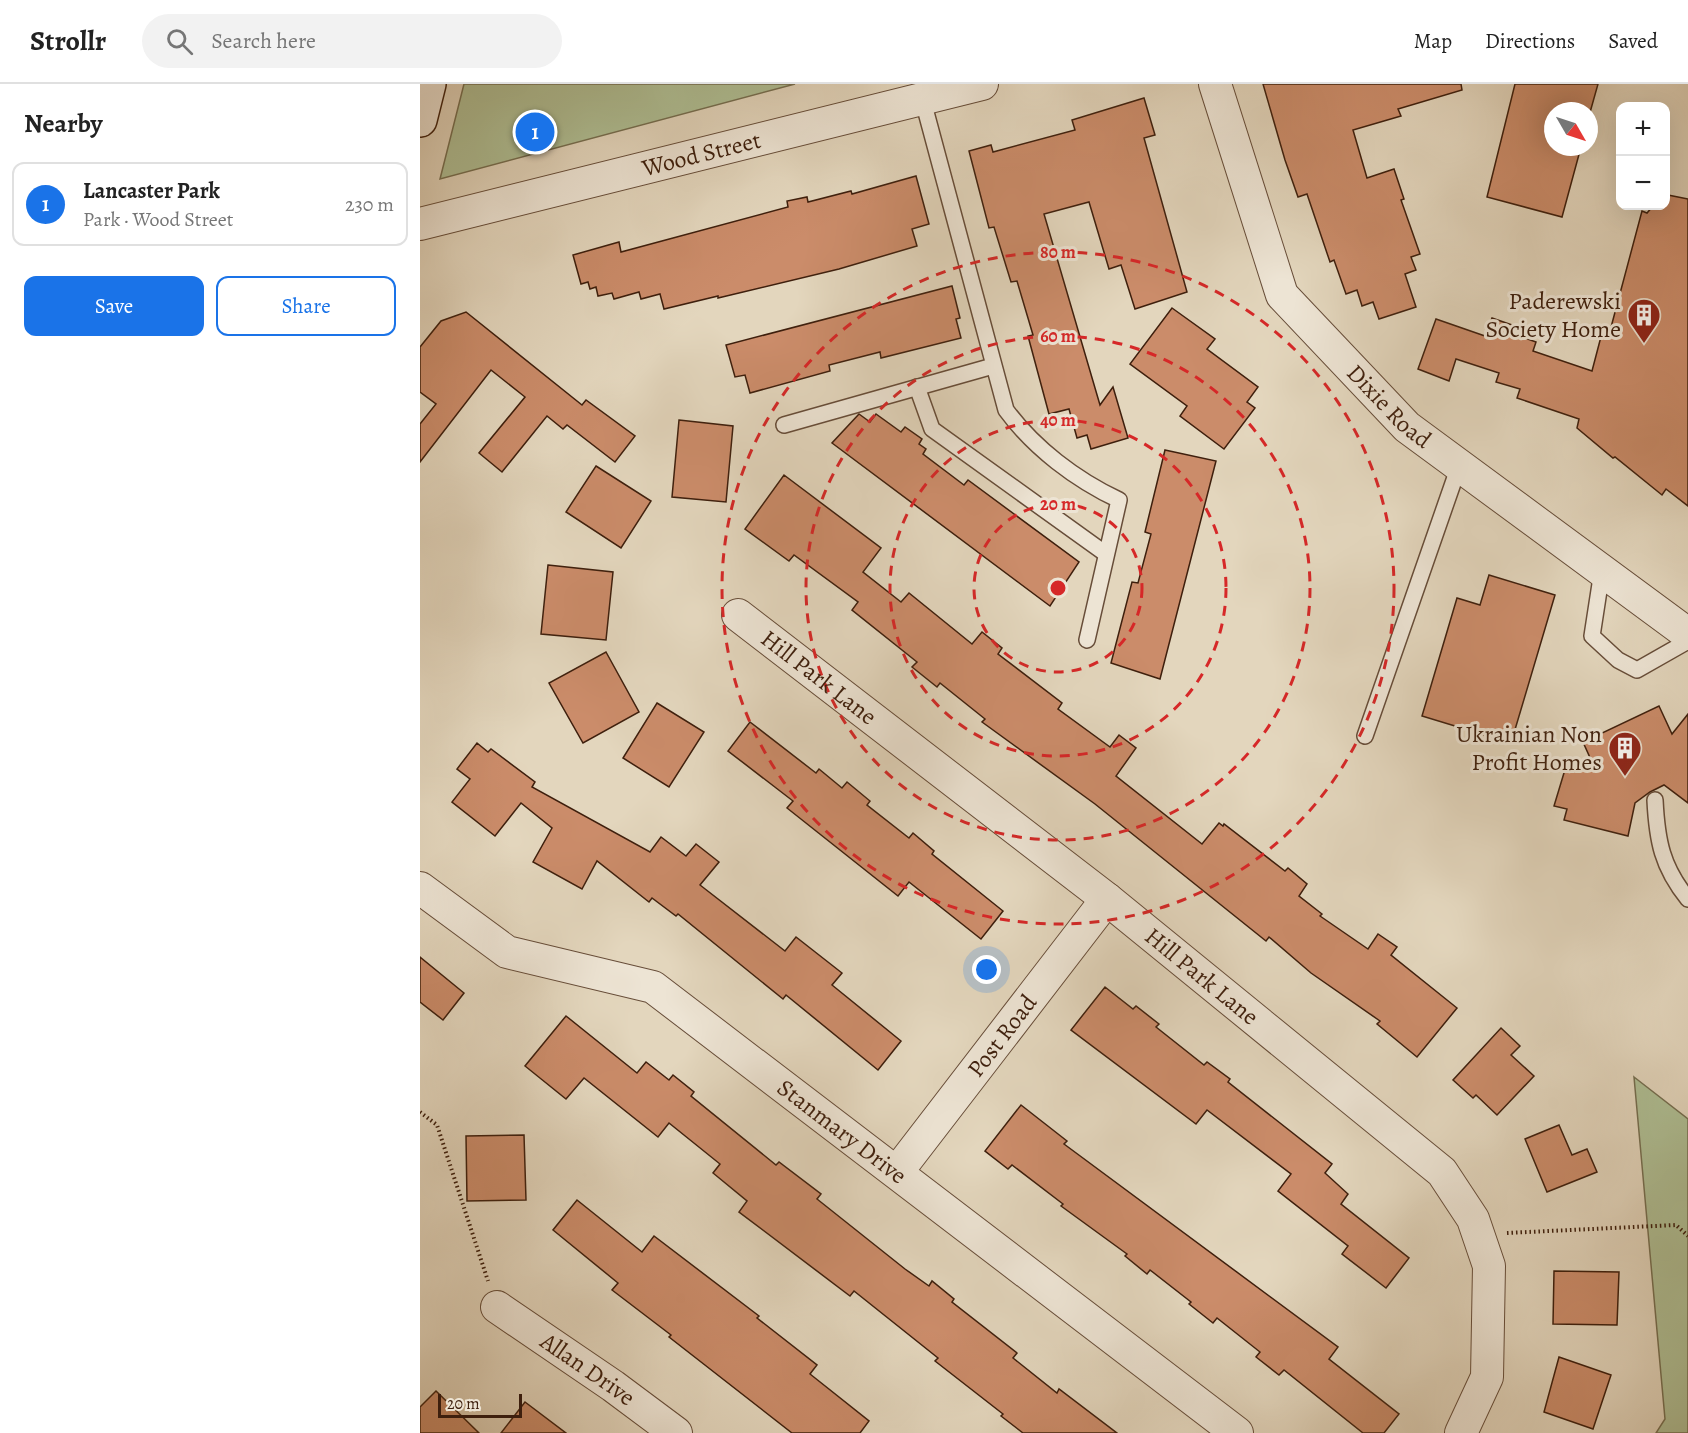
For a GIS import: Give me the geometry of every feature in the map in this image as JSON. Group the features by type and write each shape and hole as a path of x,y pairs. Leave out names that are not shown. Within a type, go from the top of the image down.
{"main road":[{"path":"420,120 429,84"}],"street":[{"name":"Wood Street","path":"420,224 922,101 982,84"},
{"name":"Dixie Road","path":"1215,84 1282,295 1407,427 1688,634"},
{"name":"Hill Park Lane","path":"738,615 1107,899 1442,1172 1473,1219 1489,1266 1487,1377 1461,1433"},
{"name":"Stanmary Drive","path":"420,888 507,952 653,987 1237,1433"},
{"name":"Post Road","path":"897,1173 1107,899"},
{"name":"Allan Drive","path":"497,1308 613,1386 676,1433"}],"lane":[{"path":"922,101 1006,410 1022,431 1090,487 1119,500 1087,640"},
{"path":"784,425 993,366"},
{"path":"917,387 932,429 1106,554"},
{"path":"1365,736 1459,466"},
{"path":"1602,571 1592,636 1618,660 1637,670 1688,640"},
{"path":"1655,800 1656,826 1663,859 1675,883 1688,899"}],"path":[{"path":"420,1112 437,1125 497,1308"},
{"path":"1478,1234 1676,1225 1688,1236"}],"green space":[{"path":"464,84 795,84 440,179"},
{"path":"1634,1077 1688,1119 1688,1433 1656,1433 1665,1419"}],"building":[{"path":"1263,84 1461,84 1462,90 1398,109 1401,116 1353,130 1367,178 1394,169 1404,199 1401,200 1420,254 1411,257 1416,270 1405,274 1416,307 1379,319 1373,302 1362,306 1357,290 1346,294 1334,260 1330,262 1307,194 1298,197"},
{"path":"1515,84 1598,84 1593,102 1544,102 1544,156 1579,156 1562,217 1487,197"},
{"path":"1144,98 1155,135 1144,138 1187,292 1135,309 1121,265 1109,269 1089,202 1044,214 1100,405 1113,387 1128,438 1091,449 1087,435 1077,438 1069,409 1049,414 1028,336 1033,335 1017,281 1011,282 994,227 989,228 969,151 991,145 993,152 1075,130 1072,120"},
{"path":"916,176 929,224 912,229 917,246 839,269 718,298 718,296 664,309 660,294 641,299 639,292 614,299 612,293 598,296 596,287 590,289 588,282 581,284 573,255 619,242 621,252 788,207 787,201 807,197 808,202 851,191 852,194"},
{"name":"Paderewski Society Home","path":"1670,195 1688,199 1688,506 1666,489 1662,495 1615,457 1613,458 1577,428 1579,419 1517,398 1520,389 1496,382 1499,373 1456,359 1449,381 1418,369 1436,319 1485,336 1492,318 1515,326 1513,334 1536,342 1533,351 1592,371 1603,329 1610,331 1642,211 1647,213 1650,210 1670,210"},
{"path":"952,286 960,318 956,319 961,338 881,358 880,352 829,365 830,371 750,393 745,375 735,377 726,345"},
{"path":"1172,308 1215,339 1207,349 1258,387 1247,402 1255,408 1224,449 1180,416 1187,406 1130,364"},
{"path":"466,312 582,405 586,400 635,436 615,462 567,425 563,429 547,416 502,472 479,453 525,397 491,370 420,462 420,424 436,404 420,392 420,347 441,321"},
{"path":"859,414 870,422 876,414 901,432 905,427 922,439 919,444 926,449 923,454 964,485 968,480 1079,562 1050,606 832,443"},
{"path":"679,420 733,426 726,502 672,497"},
{"path":"1165,450 1216,461 1160,679 1111,663 1132,582 1138,583 1151,534 1145,532"},
{"path":"596,466 651,501 621,548 566,512"},
{"path":"784,475 881,548 863,572 901,602 909,593 972,644 982,632 1002,648 998,654 1062,703 1058,709 1110,747 1119,735 1136,748 1116,776 1202,844 1219,823 1223,826 1224,824 1285,871 1288,868 1307,884 1299,896 1322,914 1320,916 1368,949 1378,934 1397,947 1391,955 1457,1008 1417,1057 1377,1024 1380,1021 1311,973 1269,937 1266,941 1095,804 982,722 985,719 940,683 937,687 912,667 917,662 852,610 858,602 794,555 789,561 745,529"},
{"path":"548,565 613,572 606,640 541,634"},
{"path":"1489,575 1555,595 1511,743 1422,716 1457,598 1480,605"},
{"path":"606,652 639,712 583,743 549,683"},
{"path":"657,703 704,732 669,787 623,758"},
{"name":"Ukrainian Non Profit Homes","path":"1659,706 1672,734 1688,714 1688,803 1664,785 1650,792 1635,803 1628,836 1564,820 1567,809 1554,806 1567,763 1596,771 1583,742"},
{"path":"750,722 816,773 819,769 842,788 847,782 870,801 867,805 909,838 913,833 934,851 932,854 1003,911 981,939 909,882 898,896 787,808 793,801 728,751"},
{"path":"477,743 488,752 491,749 535,782 532,787 650,852 661,837 686,856 696,844 719,862 700,885 785,951 796,937 842,973 832,985 901,1041 878,1070 786,995 783,999 678,914 676,916 652,898 649,902 597,861 582,889 533,862 552,828 521,803 495,836 452,802 470,779 457,769"},
{"path":"420,957 464,993 443,1020 420,1002"},
{"path":"1105,987 1133,1009 1136,1006 1159,1024 1156,1027 1204,1065 1207,1062 1230,1079 1228,1082 1332,1164 1325,1173 1348,1194 1341,1204 1409,1258 1386,1288 1342,1254 1348,1246 1278,1191 1291,1174 1207,1110 1196,1124 1071,1030"},
{"path":"566,1016 637,1073 646,1062 669,1080 673,1075 694,1092 691,1096 776,1165 779,1162 821,1194 817,1199 905,1269 929,1286 932,1281 954,1299 952,1302 1017,1353 1013,1358 1057,1393 1059,1389 1117,1433 1023,1433 1001,1416 1003,1414 935,1361 938,1358 854,1291 850,1296 739,1212 747,1201 713,1173 720,1164 669,1123 658,1137 584,1078 566,1099 525,1066"},
{"path":"1501,1028 1520,1046 1511,1055 1534,1076 1497,1115 1476,1095 1473,1098 1453,1080"},
{"path":"1021,1105 1067,1141 1064,1144 1338,1347 1329,1359 1399,1414 1384,1433 1363,1433 1284,1370 1279,1375 1256,1357 1260,1352 1217,1318 1213,1323 1189,1304 1191,1302 1150,1270 1147,1274 1125,1256 1127,1254 1061,1206 1063,1204 1012,1165 1008,1169 985,1151"},
{"path":"1559,1125 1572,1155 1587,1149 1597,1172 1547,1192 1525,1139"},
{"path":"524,1135 526,1200 467,1201 466,1136"},
{"path":"577,1200 642,1252 654,1236 759,1316 757,1318 817,1365 810,1374 869,1421 860,1433 792,1433 669,1337 671,1335 612,1290 618,1283 553,1230"},
{"path":"1554,1271 1619,1272 1617,1325 1553,1324"},
{"path":"1559,1357 1611,1375 1593,1429 1544,1412"},
{"path":"436,1391 479,1433 420,1433 420,1407"},
{"path":"525,1402 566,1433 501,1433"}],"place":[{"name":"Lancaster Park","path":"535,132"},
{"name":"Paderewski Society Home","path":"1644,344"},
{"name":"Ukrainian Non Profit Homes","path":"1625,777"}]}
